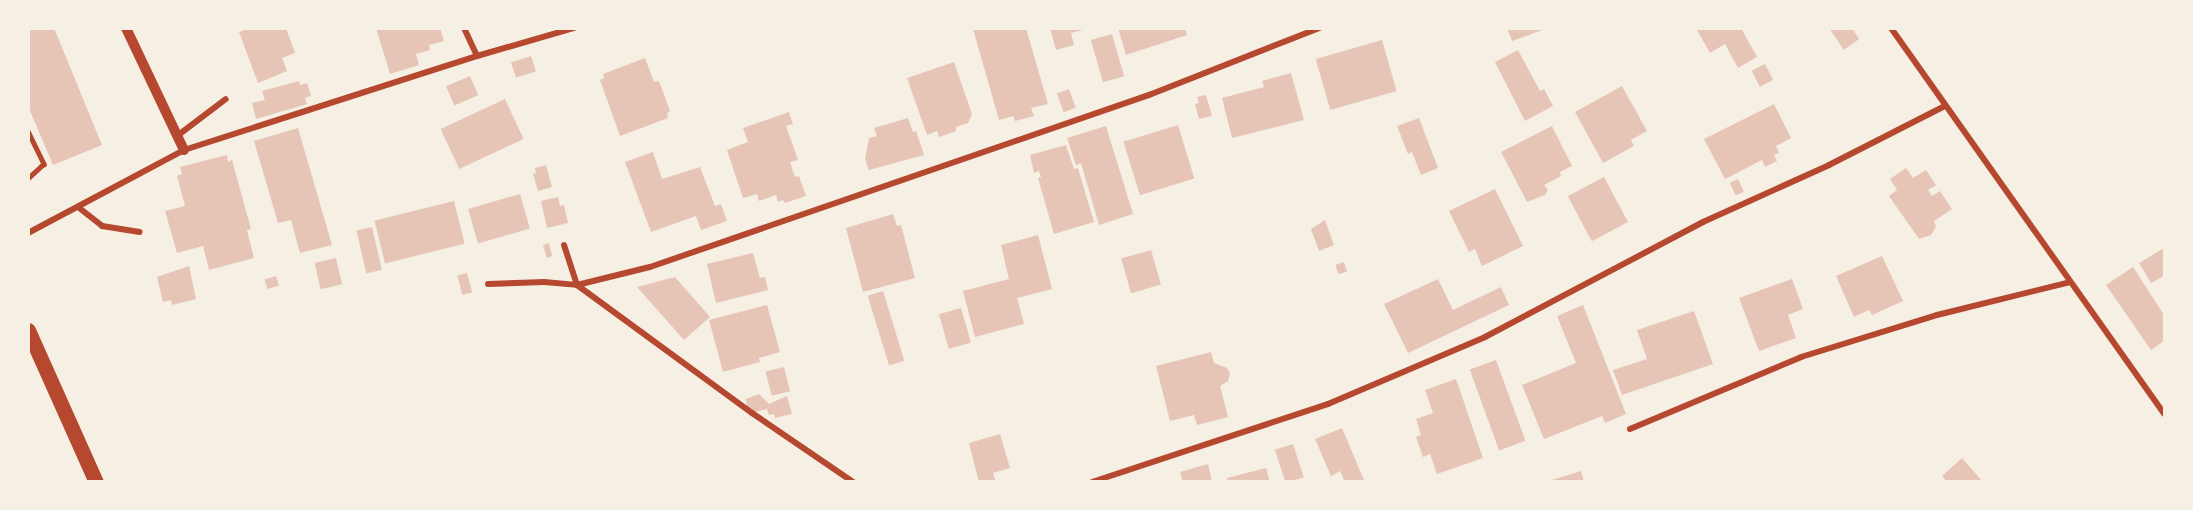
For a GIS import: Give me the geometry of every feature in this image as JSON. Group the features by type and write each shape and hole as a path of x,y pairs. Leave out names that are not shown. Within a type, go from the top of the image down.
{"main road":[{"path":"28,330 96,482"}],"street":[{"path":"126,28 184,150"},
{"path":"464,28 477,56"},
{"path":"28,233 184,150 477,56 574,28"},
{"path":"488,284 544,282 577,285 650,267 1149,95 1319,28"},
{"path":"1891,28 2164,414"},
{"path":"177,136 226,99"},
{"path":"1092,482 1328,404 1475,342 1703,222 1829,165 1945,105"},
{"path":"78,207 102,226 140,232"},
{"path":"564,245 577,285 752,413 854,482"},
{"path":"1630,429 1801,357 1937,315 2070,282"}],"lane":[{"path":"28,131 44,164 28,179"}],"building":[{"path":"28,28 54,28 102,145 53,165 28,106"},
{"path":"250,28 286,28 295,53 282,58 287,71 258,83 239,32"},
{"path":"376,28 440,28 444,41 429,45 430,50 416,54 419,65 390,74"},
{"path":"1026,28 1048,104 1031,108 1034,116 1015,121 1013,116 999,120 973,29"},
{"path":"1050,28 1087,29 1071,33 1074,45 1056,50"},
{"path":"1118,28 1185,28 1187,35 1126,55"},
{"path":"1507,28 1545,28 1545,29 1512,41"},
{"path":"1701,28 1741,28 1757,57 1738,68 1725,44 1710,53 1697,30"},
{"path":"1829,28 1852,28 1859,39 1844,50"},
{"path":"1112,34 1124,76 1103,82 1091,40"},
{"path":"1382,40 1397,91 1330,110 1316,59"},
{"path":"1518,50 1540,91 1544,89 1553,106 1525,121 1495,62"},
{"path":"531,56 536,71 516,78 511,62"},
{"path":"645,58 654,82 659,81 670,111 667,113 668,118 620,136 600,80 604,78 603,74"},
{"path":"954,62 972,114 968,123 956,127 956,131 939,137 937,131 927,135 907,78"},
{"path":"1765,64 1773,80 1760,87 1752,71"},
{"path":"1291,73 1304,120 1232,138 1222,98 1264,87 1262,81"},
{"path":"470,76 478,95 454,105 446,86"},
{"path":"299,81 300,85 307,83 311,96 305,98 307,104 256,119 252,103 265,100 262,91"},
{"path":"1622,86 1647,131 1631,140 1634,146 1603,163 1575,112"},
{"path":"1069,89 1076,108 1064,112 1057,93"},
{"path":"1206,95 1212,116 1199,119 1195,104 1199,103 1197,97"},
{"path":"505,99 524,139 459,169 441,129"},
{"path":"1774,104 1791,138 1776,146 1779,153 1774,155 1777,161 1765,167 1762,160 1725,179 1704,139"},
{"path":"789,112 793,124 786,126 798,160 790,162 795,177 799,176 806,196 785,203 783,200 778,202 776,195 759,201 757,194 743,198 727,150 748,142 743,128"},
{"path":"908,118 913,132 916,131 924,155 869,170 865,159 869,138 877,136 874,128"},
{"path":"1419,118 1438,168 1421,175 1412,152 1408,154 1397,126"},
{"path":"1178,125 1194,179 1140,195 1123,142"},
{"path":"1106,126 1133,214 1099,225 1081,163 1076,165 1067,138"},
{"path":"1552,126 1572,166 1560,172 1561,176 1544,185 1548,190 1545,195 1527,202 1501,152"},
{"path":"298,128 332,245 300,253 291,220 278,223 254,141"},
{"path":"1066,145 1074,169 1078,168 1094,222 1054,234 1038,178 1041,177 1039,171 1034,173 1030,155"},
{"path":"653,152 662,179 700,167 715,206 721,204 727,221 701,230 696,216 651,232 625,162"},
{"path":"227,155 228,162 232,160 251,229 247,230 254,258 209,270 203,246 177,253 165,211 185,206 177,176 182,174 180,167"},
{"path":"546,165 552,187 538,191 533,174 536,173 535,168"},
{"path":"1906,168 1913,178 1926,170 1936,185 1928,190 1932,196 1940,191 1952,209 1934,221 1936,227 1931,235 1919,239 1889,196 1897,190 1890,179"},
{"path":"1604,177 1628,222 1592,241 1568,196"},
{"path":"1738,179 1744,192 1736,195 1730,183"},
{"path":"1495,189 1523,246 1482,266 1475,249 1469,252 1449,211"},
{"path":"520,194 530,229 478,243 468,209"},
{"path":"558,197 560,206 564,205 568,223 547,228 541,201"},
{"path":"454,201 465,244 385,264 374,221"},
{"path":"893,214 897,226 901,225 915,278 863,292 846,228"},
{"path":"1325,220 1334,245 1319,251 1311,229"},
{"path":"372,227 382,270 366,273 356,231"},
{"path":"1038,235 1052,289 1017,298 1024,324 975,337 963,291 1009,279 1001,245"},
{"path":"549,243 552,256 547,258 543,245"},
{"path":"2164,248 2164,276 2151,283 2139,263"},
{"path":"1151,250 1161,285 1131,293 1121,259"},
{"path":"753,253 760,278 765,277 768,290 716,303 707,264"},
{"path":"1882,256 1903,301 1872,315 1869,310 1854,317 1836,276"},
{"path":"336,258 342,284 321,289 315,263"},
{"path":"1344,262 1347,272 1338,274 1335,265"},
{"path":"189,266 196,299 172,305 171,300 163,302 157,277"},
{"path":"2133,267 2164,315 2164,341 2151,350 2106,285"},
{"path":"467,273 472,292 463,295 457,276"},
{"path":"276,276 279,286 267,289 265,280"},
{"path":"675,277 710,317 684,340 637,287"},
{"path":"1438,279 1453,310 1501,287 1509,305 1408,353 1384,304"},
{"path":"1792,279 1803,309 1788,315 1796,338 1759,351 1739,298"},
{"path":"883,291 904,361 889,365 868,296"},
{"path":"767,305 780,352 759,358 760,362 723,372 709,320"},
{"path":"1583,305 1626,414 1605,423 1602,416 1544,439 1522,385 1576,363 1557,316"},
{"path":"961,308 971,343 949,349 939,314"},
{"path":"1694,311 1713,364 1622,395 1613,370 1647,359 1637,330"},
{"path":"1211,352 1214,363 1227,368 1230,373 1228,381 1220,386 1228,417 1197,425 1194,415 1170,421 1156,366"},
{"path":"1496,360 1525,441 1499,450 1470,370"},
{"path":"784,367 790,391 772,396 766,372"},
{"path":"1456,379 1483,458 1437,474 1430,454 1423,457 1416,437 1421,435 1416,419 1433,413 1425,390"},
{"path":"759,394 769,404 787,396 792,414 775,418 774,414 769,415 767,409 755,412 747,407 746,399"},
{"path":"1342,428 1364,480 1360,482 1345,482 1340,471 1331,476 1315,439"},
{"path":"1000,434 1010,468 993,473 996,482 979,482 969,443"},
{"path":"1293,444 1304,477 1285,482 1275,450"},
{"path":"1962,458 1983,482 1947,482 1942,476"},
{"path":"1208,464 1212,482 1183,482 1180,472"},
{"path":"1266,468 1270,482 1228,482 1227,478"},
{"path":"1581,471 1584,482 1549,482 1549,481"}]}
